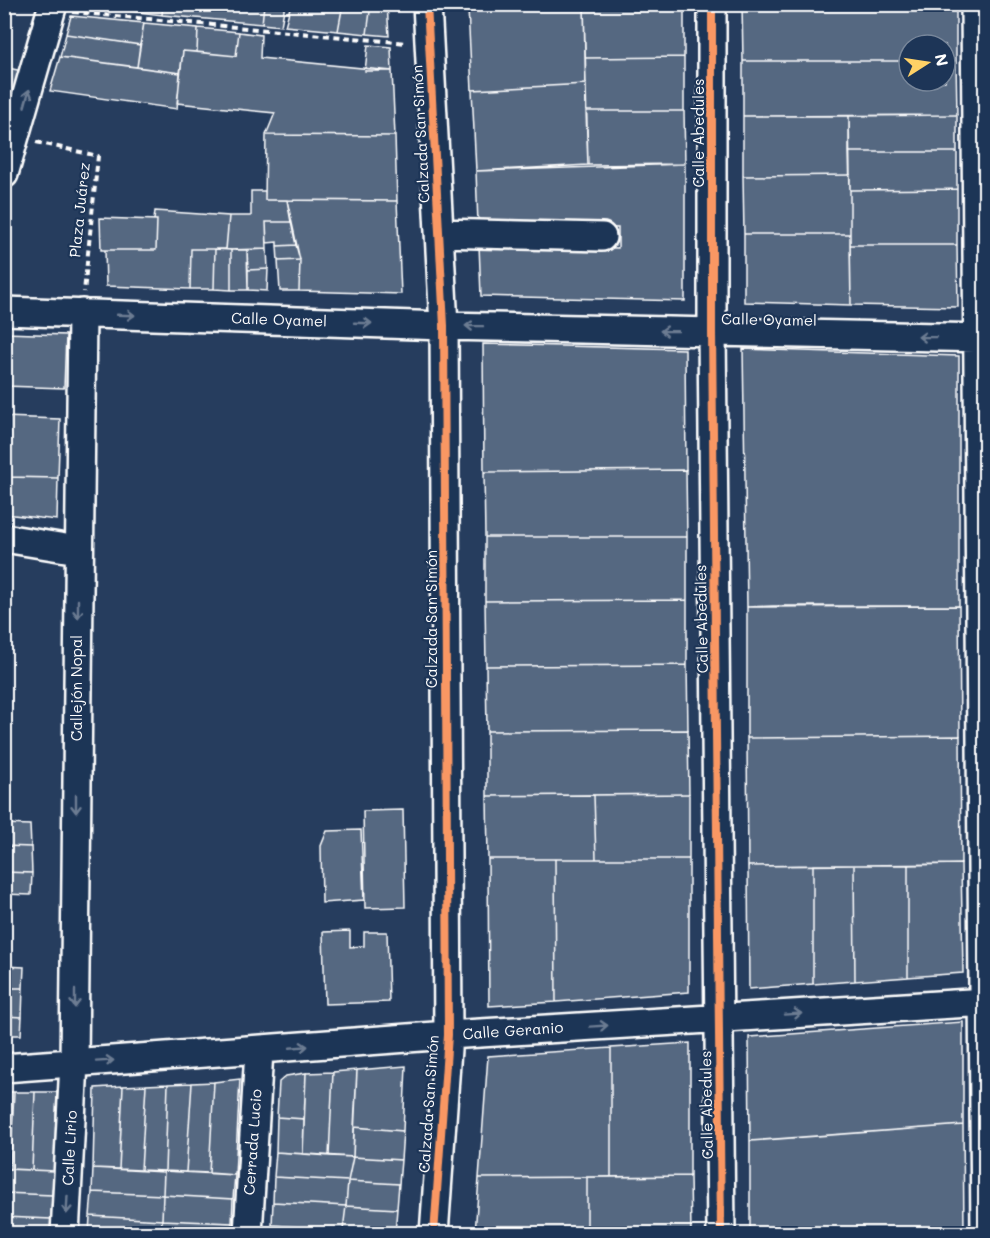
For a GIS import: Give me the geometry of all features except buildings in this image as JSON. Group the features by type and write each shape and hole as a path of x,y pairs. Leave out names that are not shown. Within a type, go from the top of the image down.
{"street":[{"name":"Calzada San Simón","path":"427,4 444,326 448,1035 434,1233"},
{"name":"Calle Abedules","path":"712,4 712,332 722,1233"},
{"path":"975,4 982,338 985,1233"},
{"path":"5,168 53,7"},
{"path":"440,233 602,237"},
{"name":"Calle Oyamel","path":"4,311 444,326 982,338"},
{"name":"Callejón Nopal","path":"74,1063 82,313"},
{"path":"4,538 78,550"},
{"name":"Calle Geranio","path":"4,1068 259,1051 448,1035 984,1002"},
{"name":"Cerrada Lucio","path":"248,1233 259,1051"},
{"name":"Calle Lirio","path":"65,1233 74,1063"}],"path":[{"path":"53,7 429,45"}],"cycle path":[{"path":"427,4 444,326 448,1035 434,1234"},
{"path":"712,4 712,332 721,1234"}]}
